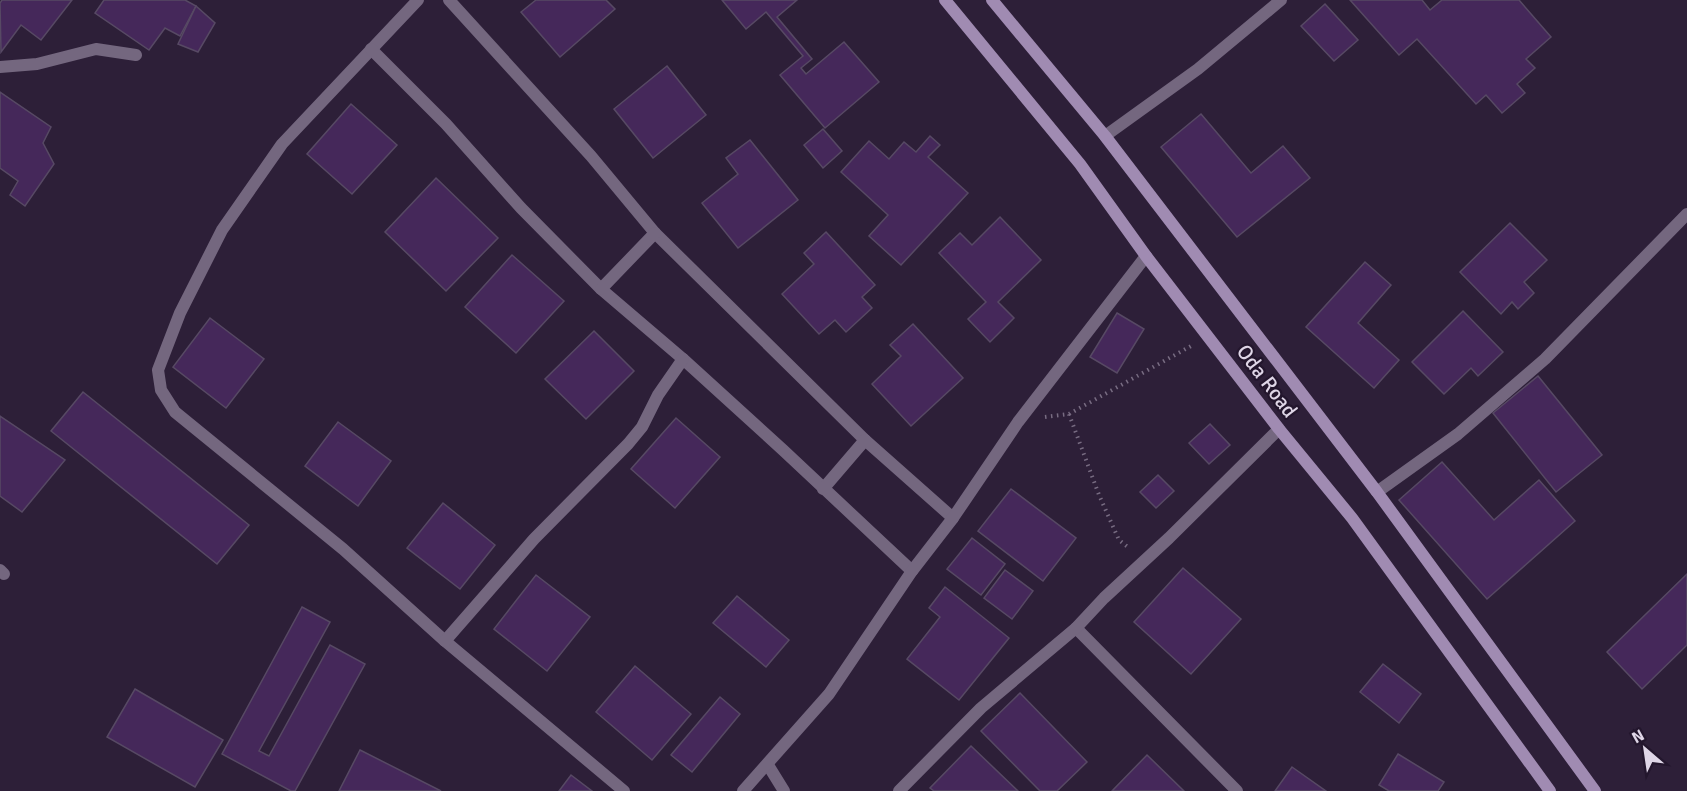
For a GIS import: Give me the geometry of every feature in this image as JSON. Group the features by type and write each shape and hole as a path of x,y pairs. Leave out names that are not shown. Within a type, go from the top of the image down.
{"street":[{"path":"418,0 282,144 222,230 180,314 158,370 161,390 175,412 343,549 445,641 624,791"},
{"path":"449,0 591,156 655,233 866,440 954,518"},
{"name":"Oda Road","path":"945,0 1080,164 1146,256 1279,429 1352,518 1550,791"},
{"name":"Oda Road","path":"992,0 1105,136 1377,492 1595,791"},
{"path":"1105,136 1198,69 1281,0"},
{"path":"0,67 38,64 96,48 136,56"},
{"path":"371,49 446,124 521,208 601,289 682,359 912,571"},
{"path":"1377,492 1458,434 1545,359 1687,214"},
{"path":"601,289 655,233"},
{"path":"743,791 829,694 912,571 954,518 1017,422 1146,256"},
{"path":"445,641 534,539 628,444 642,426 658,395 682,359"},
{"path":"899,791 981,708 1076,628 1104,598 1169,538 1279,429"},
{"path":"823,489 866,440"},
{"path":"1076,628 1237,791"},
{"path":"768,765 784,791"}],"path":[{"path":"1017,422 1069,414 1208,336"},
{"path":"1069,414 1099,495 1119,540 1144,560"}],"building":[{"path":"2,0 72,0 41,40 21,25 1,52 0,3"},
{"path":"104,0 185,0 196,6 180,36 165,28 149,50 95,13"},
{"path":"536,0 606,0 615,9 560,57 521,12"},
{"path":"722,0 797,0 777,17 812,59 801,68 806,74 844,42 879,82 825,128 780,75 803,56 766,12 746,29"},
{"path":"1350,0 1422,0 1430,10 1442,0 1519,0 1551,37 1526,59 1535,68 1517,84 1525,93 1502,113 1486,95 1476,104 1417,39 1399,55"},
{"path":"1325,4 1358,40 1334,61 1301,26"},
{"path":"196,6 215,23 198,52 178,44"},
{"path":"667,66 706,115 653,158 614,109"},
{"path":"0,92 51,127 43,143 54,164 25,206 10,195 18,181 0,168"},
{"path":"351,104 397,145 352,194 307,154"},
{"path":"1201,114 1251,173 1283,146 1310,178 1237,237 1161,147"},
{"path":"823,129 842,151 823,168 804,145"},
{"path":"930,136 940,145 928,157 968,193 901,265 869,236 888,215 841,172 869,141 889,159 904,142 916,152"},
{"path":"750,140 798,200 738,248 702,203 738,174 726,158"},
{"path":"436,178 498,238 446,291 385,232"},
{"path":"1000,217 1041,260 998,302 1014,318 990,342 968,319 986,302 939,253 960,233 972,245"},
{"path":"1510,223 1547,260 1524,282 1534,293 1518,309 1512,302 1501,314 1460,272"},
{"path":"826,232 875,285 862,297 872,308 846,332 835,320 819,334 782,294 814,264 804,253"},
{"path":"512,255 564,301 516,353 465,307"},
{"path":"1365,262 1391,285 1358,323 1399,360 1374,388 1306,327"},
{"path":"1463,311 1503,352 1478,376 1471,368 1444,394 1412,362"},
{"path":"1117,313 1144,329 1117,373 1090,357"},
{"path":"210,318 264,359 226,408 173,367"},
{"path":"913,324 963,378 911,426 872,384 901,356 890,345"},
{"path":"594,331 634,371 586,419 545,379"},
{"path":"1538,376 1602,455 1556,492 1493,413"},
{"path":"83,392 249,525 217,564 51,431"},
{"path":"0,416 65,460 22,512 0,496"},
{"path":"676,418 720,457 675,508 631,469"},
{"path":"338,422 391,461 358,506 305,466"},
{"path":"1210,424 1230,445 1209,464 1189,443"},
{"path":"1442,462 1494,520 1539,480 1575,521 1487,599 1399,500"},
{"path":"1158,475 1174,491 1156,508 1140,492"},
{"path":"1011,489 1076,538 1043,581 978,531"},
{"path":"443,503 495,545 460,589 407,548"},
{"path":"972,538 1005,564 981,595 947,569"},
{"path":"1183,568 1241,619 1191,674 1134,622"},
{"path":"1005,570 1033,591 1012,619 984,598"},
{"path":"1687,574 1687,645 1642,689 1607,652"},
{"path":"536,575 590,617 547,671 494,629"},
{"path":"945,587 1009,638 959,700 907,659 940,617 929,608"},
{"path":"737,596 789,640 766,667 713,623"},
{"path":"302,607 330,622 259,751 269,756 330,645 365,664 295,791 291,791 222,754"},
{"path":"1383,664 1421,694 1399,723 1360,692"},
{"path":"635,666 691,714 652,760 596,712"},
{"path":"135,689 223,740 195,787 107,737"},
{"path":"1020,693 1087,762 1057,791 1040,791 981,731"},
{"path":"720,697 740,714 692,772 671,755"},
{"path":"971,746 1018,791 934,791 930,788"},
{"path":"360,750 441,791 339,791"},
{"path":"1398,754 1444,782 1438,791 1389,791 1379,785"},
{"path":"1147,755 1184,791 1112,791"},
{"path":"1292,767 1326,791 1275,791"},
{"path":"571,775 592,791 559,791"}]}
